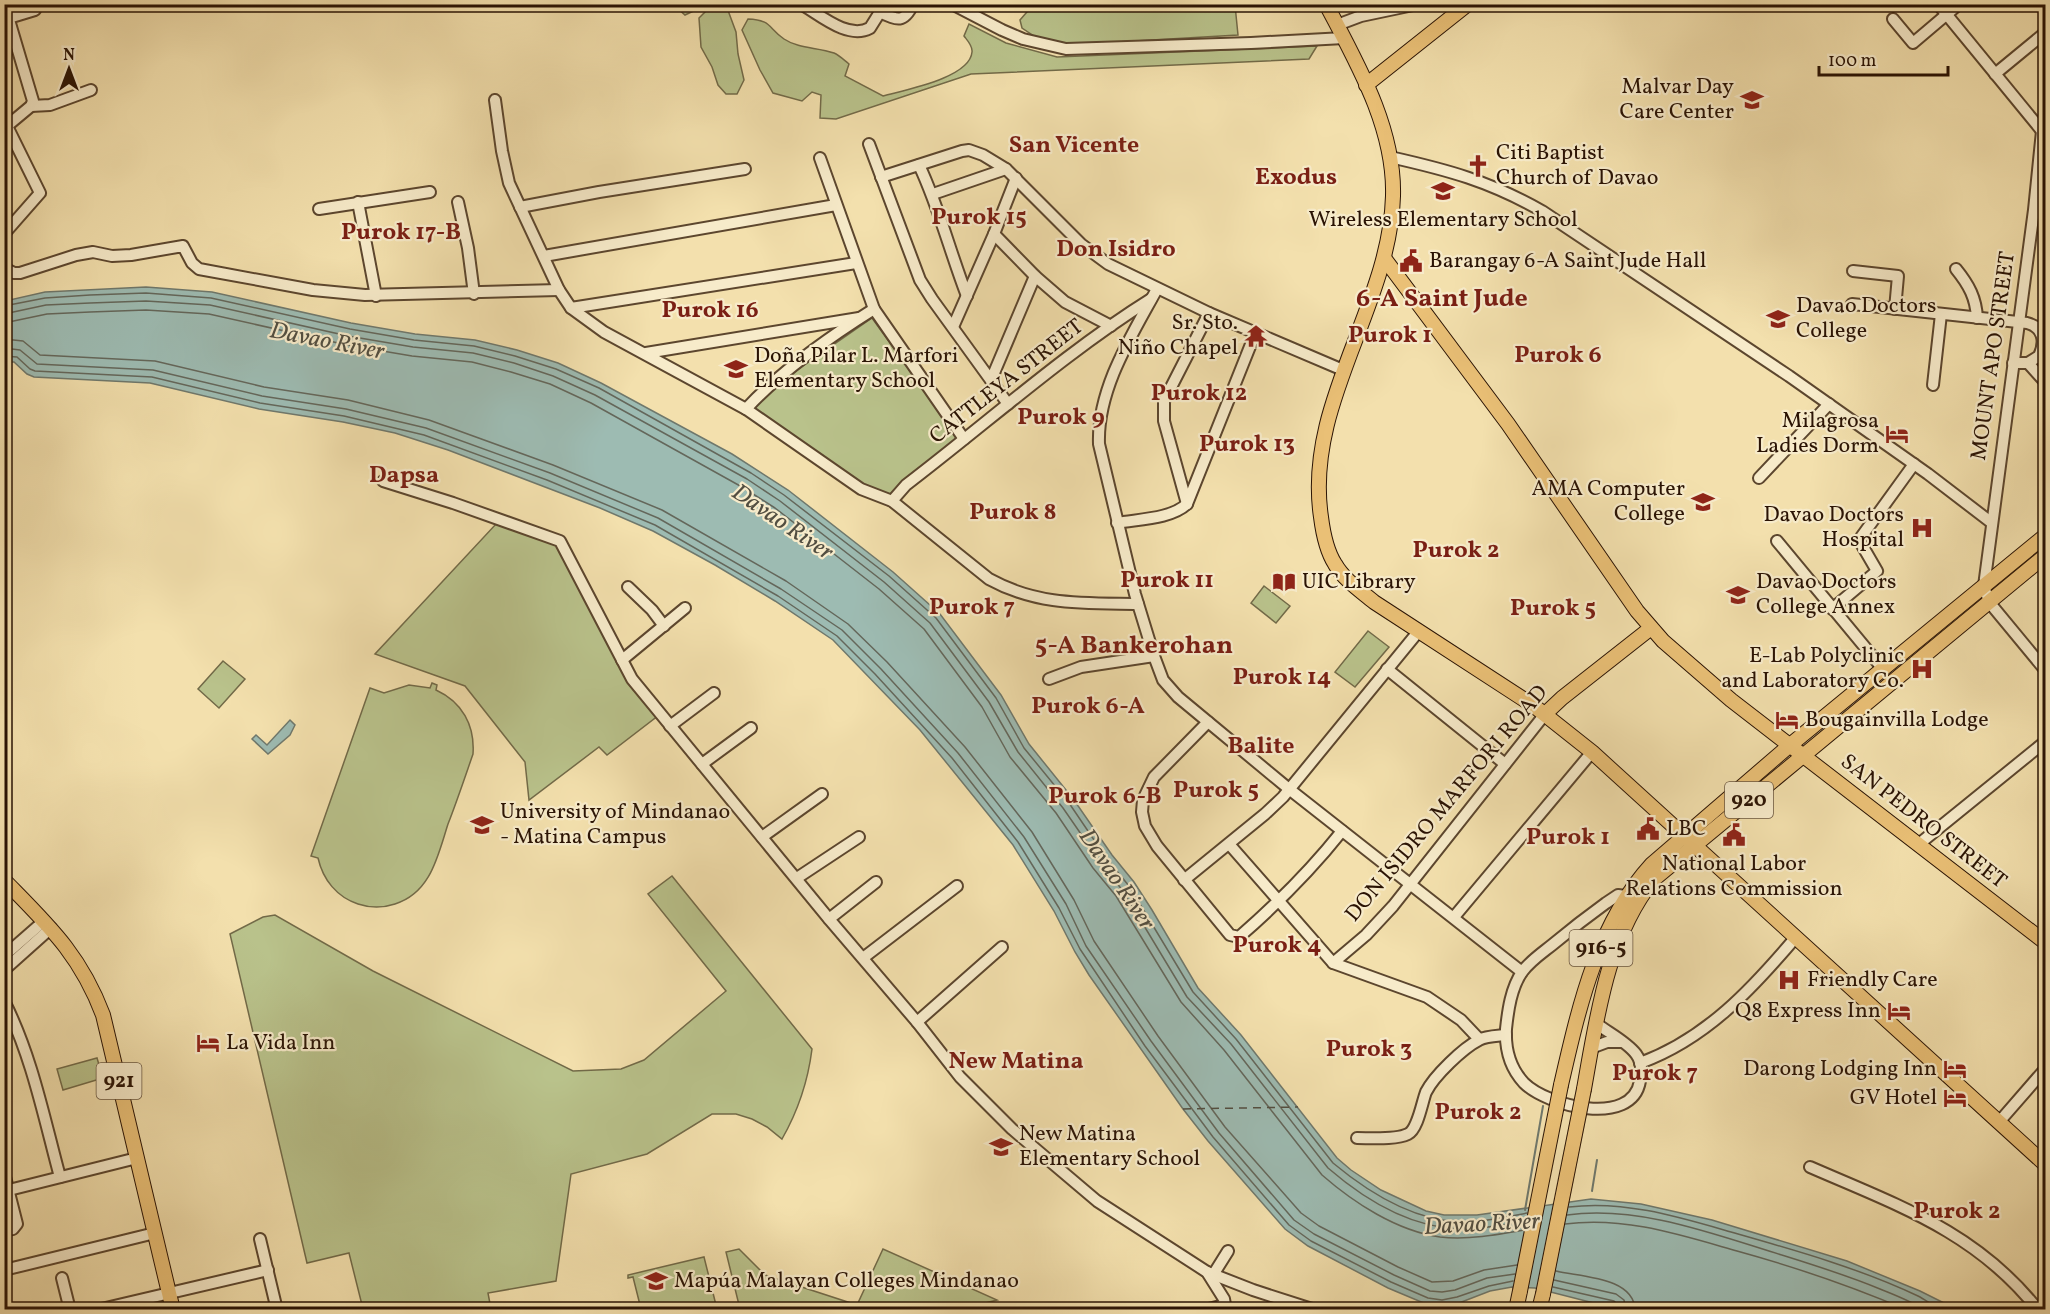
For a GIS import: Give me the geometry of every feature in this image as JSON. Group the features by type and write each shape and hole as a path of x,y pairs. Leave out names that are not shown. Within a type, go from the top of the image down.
{"main road":[{"path":"1326,4 1366,85 1384,131 1390,157 1394,195 1384,258 1343,370 1326,426 1319,469 1320,512 1326,544 1334,564 1345,577 1374,602 1520,696 1592,752 2046,1165"},
{"path":"1366,85 1468,4"},
{"name":"SAN PEDRO STREET","path":"1384,258 1508,424 1637,611 1673,651 1731,700 2046,943"},
{"name":"920","path":"1690,841 1790,746 2046,535"},
{"name":"920","path":"1690,841 1803,756 2046,555"},
{"name":"DON ISIDRO MARFORI ROAD","path":"1545,714 1651,628"},
{"name":"916-5","path":"1516,1310 1561,1085 1581,1001 1604,940 1626,896 1652,864 1690,841"},
{"name":"916-5","path":"1539,1310 1597,1024 1616,947 1636,904 1654,879 1690,841"},
{"name":"921","path":"4,880 47,925 79,964 95,993 103,1015 173,1310"}],"street":[{"path":"801,4 841,28 856,32 870,28 880,12 893,19 902,18 909,13 913,4"},
{"path":"952,4 1023,39 1066,49 1344,38"},
{"path":"1337,25 1361,16 1418,4"},
{"path":"1938,4 2044,130"},
{"path":"1893,19 1913,43 1959,4"},
{"path":"31,106 33,101 28,79 9,20 35,10"},
{"path":"1995,74 2046,32"},
{"path":"4,234 40,193 6,124 31,106 50,105 91,90"},
{"path":"495,100 509,183 559,290 572,308 604,332 746,409 861,489 892,501 989,579 1015,591 1053,601 1138,604"},
{"name":"MOUNT APO STREET","path":"1984,586 2044,130"},
{"path":"869,144 920,280 1008,404"},
{"path":"881,177 969,150 983,155 1006,168 1088,251 1108,264 1255,334 1343,370"},
{"path":"1390,157 1478,180 1524,201 1562,224 1829,404 1992,523"},
{"path":"820,158 874,309 964,439"},
{"path":"919,165 933,194 967,296"},
{"path":"933,194 1006,168"},
{"path":"520,207 745,169"},
{"path":"953,327 1016,178"},
{"path":"319,208 430,192"},
{"path":"358,202 376,296"},
{"path":"458,202 468,248 474,294"},
{"path":"544,256 836,205"},
{"path":"994,234 1035,276 1065,302 1111,326"},
{"path":"4,267 14,273 20,273 76,255 93,252 112,256 131,255 183,246 192,263 199,269 313,290 376,296 559,290"},
{"path":"572,308 856,263"},
{"path":"1956,269 1974,297 1977,318"},
{"path":"1853,271 1898,276 1895,309"},
{"path":"991,380 1035,276"},
{"path":"1157,289 1113,377 1102,412 1099,444 1138,604 1158,670 1169,688 1208,722 1289,789 1522,972"},
{"name":"CATTLEYA STREET","path":"892,501 906,485 1008,404 1111,326 1151,299"},
{"path":"1852,304 2042,326 2044,343 2039,356 2028,363 2013,363"},
{"path":"746,409 764,390 874,309"},
{"path":"1187,504 1164,421 1164,401 1209,313"},
{"path":"1933,385 1941,314"},
{"path":"646,353 859,318"},
{"path":"1117,523 1181,510 1187,504 1255,334"},
{"path":"2028,363 2046,383"},
{"path":"1759,478 1829,404"},
{"path":"1833,611 1877,571 1859,540 1914,464"},
{"path":"383,481 560,541 632,679 960,1077 1012,1129 1097,1201 1210,1274 1311,1309"},
{"path":"1777,541 1883,669"},
{"path":"628,586 664,626"},
{"path":"1984,586 1989,602 2046,670"},
{"path":"622,660 685,608"},
{"path":"1184,880 1265,814 1289,789 1418,632"},
{"path":"1049,679 1081,667 1154,656"},
{"path":"1388,669 1505,764"},
{"path":"670,726 714,693"},
{"name":"DON ISIDRO MARFORI ROAD","path":"1333,963 1366,935 1411,883 1545,714"},
{"path":"1208,722 1162,767 1148,788 1143,800 1142,812 1150,837 1230,935 1239,937 1279,902 1315,865 1342,831"},
{"path":"702,764 751,728"},
{"path":"1919,844 2046,741"},
{"path":"1454,917 1592,752"},
{"path":"762,837 822,794"},
{"path":"797,878 859,837"},
{"path":"1229,844 1333,963 1427,997 1461,1020 1479,1039"},
{"path":"830,919 876,882"},
{"path":"863,958 957,886"},
{"path":"1597,1024 1635,1053 1640,1063 1640,1083 1629,1102 1605,1109 1576,1105 1540,1095 1522,1082 1510,1061 1506,1035 1512,997 1522,972 1606,903 1618,895 1626,896"},
{"path":"4,956 47,925"},
{"path":"4,970 47,925"},
{"path":"1640,1063 1667,1053 1700,1032 1741,999 1796,937"},
{"path":"917,1022 1002,947"},
{"path":"4,1001 20,1035 60,1177"},
{"path":"1357,1138 1408,1135 1413,1130 1431,1083 1449,1064 1479,1039 1506,1035"},
{"path":"1592,1048 1607,1042 1622,1042"},
{"path":"1999,1122 2046,1068"},
{"path":"9,1190 137,1158"},
{"path":"1810,1167 1918,1215 1964,1241 2010,1276 2038,1310"},
{"path":"4,1173 16,1221 16,1227 4,1231"},
{"path":"4,1270 154,1233"},
{"path":"260,1239 277,1310"},
{"path":"1210,1274 1228,1251"},
{"path":"97,1310 268,1270"},
{"path":"1205,1310 1225,1307 1224,1299 1210,1274"},
{"path":"62,1278 70,1310"}],"green space":[{"path":"674,5 726,5 736,32 744,80 737,94 726,94 718,85 712,67 701,47 699,18 706,11 704,6 685,15"},
{"path":"1033,5 1235,5 1238,35 1066,45 1034,36 1022,28 1020,20"},
{"path":"748,19 766,23 790,42 836,54 849,64 845,76 883,96 935,82 960,69 968,61 972,52 971,45 964,36 969,24 1006,43 1057,57 1317,46 1309,59 971,74 836,119 820,118 821,95 812,92 802,101 773,93 742,30"},
{"path":"872,318 958,437 889,495 866,487 752,409 767,391"},
{"path":"496,524 557,543 659,715 607,755 599,747 529,800 525,762 465,686 375,654"},
{"path":"1264,586 1290,606 1276,623 1251,603"},
{"path":"1368,631 1389,647 1355,687 1335,672"},
{"path":"223,661 245,679 219,708 198,689"},
{"path":"432,683 437,685 436,690 460,708 465,716 472,733 473,754 436,860 425,882 407,899 395,904 376,907 358,904 350,901 332,887 323,873 318,858 311,856 370,688 384,693 409,685 430,688"},
{"path":"672,876 812,1049 802,1096 782,1139 752,1119 736,1114 712,1114 647,1154 571,1174 556,1281 488,1293 491,1309 363,1309 349,1253 307,1263 230,934 263,917 275,915 373,971 573,1071 621,1069 644,1060 726,991 648,894"},
{"path":"97,1058 103,1078 63,1090 57,1069"},
{"path":"739,1249 765,1275 857,1305 883,1249 997,1300 958,1310 740,1309 726,1252"},
{"name":"Mapúa Malayan Colleges Mindanao","path":"704,1257 717,1309 641,1309 633,1277 628,1278 628,1275"}],"water":[{"name":"Davao River","path":"146,287 212,292 351,323 415,334 475,340 517,350 558,363 601,383 732,454 788,490 893,572 940,614 1001,695 1029,744 1074,800 1112,855 1134,882 1198,988 1241,1035 1337,1158 1381,1190 1426,1211 1444,1215 1477,1215 1591,1199 1641,1204 1712,1220 1847,1261 1920,1291 1956,1309 1621,1310 1535,1288 1512,1287 1490,1291 1459,1303 1442,1306 1426,1304 1388,1288 1308,1246 1285,1229 1183,1109 1089,975 1054,911 1013,845 920,730 833,640 775,601 653,531 600,508 448,450 395,433 259,409 150,383 34,377 14,362 5,362 5,301 45,292"},
{"path":"290,720 295,725 290,735 268,754 252,739 256,735 267,745"}],"waterway":[{"name":"Davao River","path":"1525,1210 1543,1106"},
{"path":"1592,1191 1597,1160"}],"ferry route":[{"path":"1183,1109 1298,1107"}],"place":[{"name":"Malvar Day Care Center","path":"1752,100"},
{"name":"Citi Baptist Church of Davao","path":"1478,166"},
{"name":"Wireless Elementary School","path":"1443,191"},
{"name":"Barangay 6-A Saint Jude Hall","path":"1411,261"},
{"name":"Davao Doctors College","path":"1778,319"},
{"name":"Sr. Sto. Niño Chapel","path":"1256,336"},
{"name":"Doña Pilar L. Marfori Elementary School","path":"736,369"},
{"name":"Milagrosa Ladies Dorm","path":"1897,434"},
{"name":"AMA Computer College","path":"1703,502"},
{"name":"Davao Doctors Hospital","path":"1922,528"},
{"name":"UIC Library","path":"1284,582"},
{"name":"Davao Doctors College Annex","path":"1738,595"},
{"name":"E-Lab Polyclinic and Laboratory Co.","path":"1922,669"},
{"name":"Bougainvilla Lodge","path":"1787,720"},
{"name":"University of Mindanao - Matina Campus","path":"482,825"},
{"name":"LBC","path":"1648,829"},
{"name":"National Labor Relations Commission","path":"1734,835"},
{"name":"Friendly Care","path":"1789,980"},
{"name":"Q8 Express Inn","path":"1899,1011"},
{"name":"La Vida Inn","path":"208,1043"},
{"name":"Darong Lodging Inn","path":"1955,1069"},
{"name":"GV Hotel","path":"1955,1098"},
{"name":"New Matina Elementary School","path":"1001,1147"},
{"name":"Mapúa Malayan Colleges Mindanao","path":"656,1281"}],"district":[{"name":"San Vicente","path":"1074,146"},
{"name":"Exodus","path":"1296,178"},
{"name":"Purok 15","path":"979,218"},
{"name":"Purok 17-B","path":"401,233"},
{"name":"Don Isidro","path":"1116,250"},
{"name":"6-A Saint Jude","path":"1442,299"},
{"name":"Purok 16","path":"710,311"},
{"name":"Purok 1","path":"1390,336"},
{"name":"Purok 6","path":"1558,356"},
{"name":"Purok 12","path":"1199,394"},
{"name":"Purok 9","path":"1061,418"},
{"name":"Purok 13","path":"1247,445"},
{"name":"Dapsa","path":"404,476"},
{"name":"Purok 8","path":"1013,513"},
{"name":"Purok 2","path":"1456,551"},
{"name":"Purok 11","path":"1167,581"},
{"name":"Purok 7","path":"972,608"},
{"name":"Purok 5","path":"1553,609"},
{"name":"5-A Bankerohan","path":"1134,646"},
{"name":"Purok 14","path":"1282,678"},
{"name":"Purok 6-A","path":"1088,707"},
{"name":"Balite","path":"1261,747"},
{"name":"Purok 5","path":"1216,791"},
{"name":"Purok 6-B","path":"1105,797"},
{"name":"Purok 1","path":"1568,838"},
{"name":"Purok 4","path":"1277,946"},
{"name":"Purok 3","path":"1369,1050"},
{"name":"New Matina","path":"1016,1062"},
{"name":"Purok 7","path":"1655,1074"},
{"name":"Purok 2","path":"1478,1113"},
{"name":"Purok 2","path":"1957,1212"}]}
